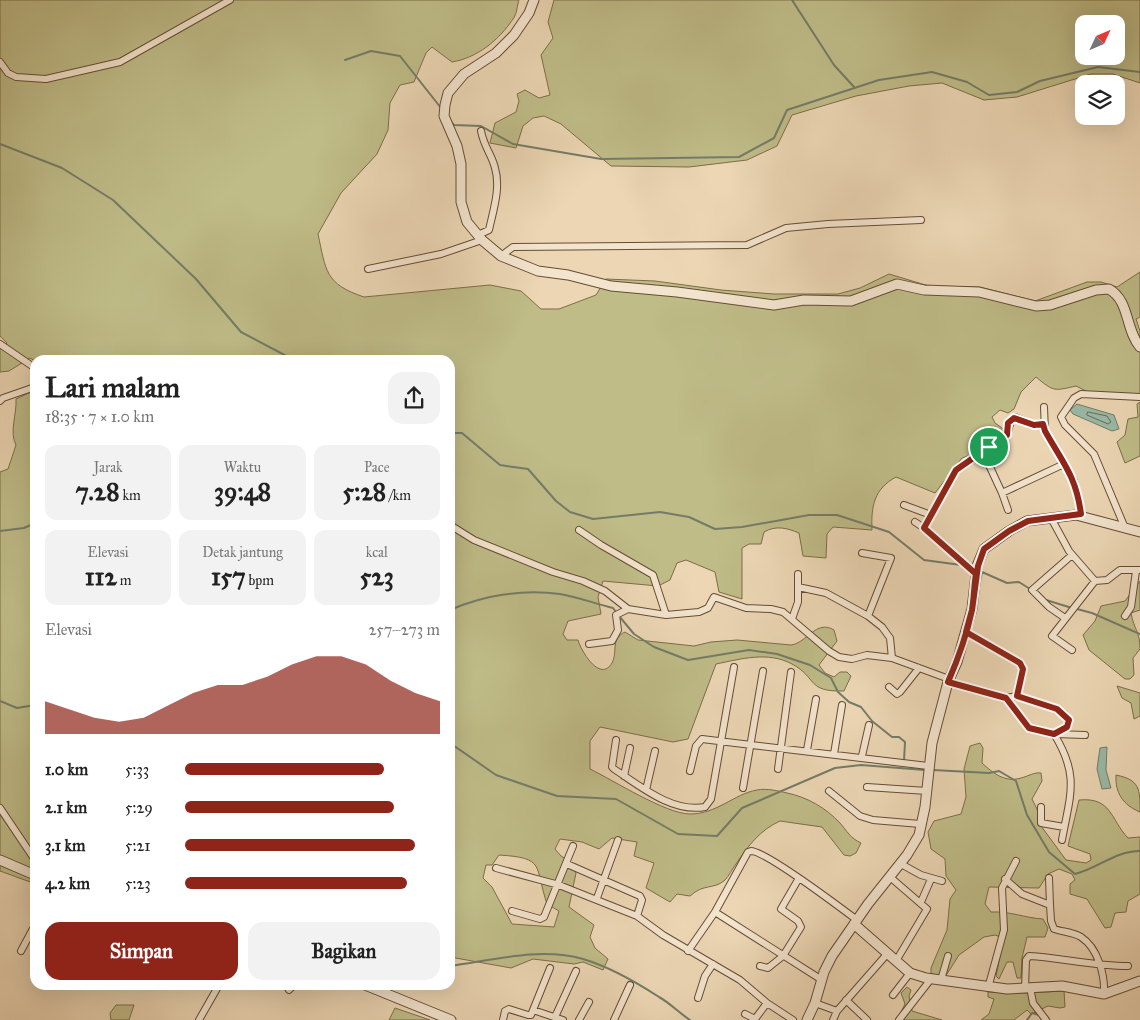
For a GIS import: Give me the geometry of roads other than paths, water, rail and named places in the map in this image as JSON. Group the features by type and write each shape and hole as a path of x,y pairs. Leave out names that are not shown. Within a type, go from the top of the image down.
{"street":[{"path":"0,62 8,73 16,77 46,79 120,62 230,0"},
{"path":"534,0 530,13 514,35 496,53 464,74 448,93 445,105 444,116 457,146 464,212 467,222 480,238 501,256 538,271 568,274 611,286 774,304 804,300 851,301 897,284 924,290 979,292 1036,306 1050,305 1096,290 1108,289 1121,298 1130,330 1140,347"},
{"path":"368,269 441,254 480,238 489,230 496,195 495,167 484,145 481,131"},
{"path":"501,256 514,247 747,245 786,228 828,224 921,220"},
{"path":"0,344 30,365"},
{"path":"0,401 30,389"},
{"path":"1125,528 1094,454 1065,425 1061,417 1074,398 1081,394 1140,397"},
{"path":"1044,407 1043,424 1045,431 1074,481 1081,514"},
{"path":"924,528 956,470 1007,435 1008,423 1014,418 1034,425 1043,424"},
{"path":"983,452 1008,510"},
{"path":"1002,493 1064,464"},
{"path":"904,505 931,515"},
{"path":"807,1020 816,1003 822,980 832,956 901,864 919,835 927,791 932,743 950,682 968,633 977,571 984,549 1009,531 1028,521 1081,514 1108,525 1140,532"},
{"path":"1051,518 1072,555 1095,581"},
{"path":"915,522 963,564 977,571"},
{"path":"455,527 474,540 605,591 628,609 666,615 699,612 708,608 714,598 746,608 777,610 792,619 829,652 840,657 852,659 867,655 892,658 950,682 1006,698 1017,696 1051,707 1067,717 1068,725 1054,734"},
{"path":"579,530 653,575 666,615"},
{"path":"862,553 892,558 868,616"},
{"path":"1066,616 1049,607 1033,589 1072,555"},
{"path":"1072,650 1052,636 1075,604 1095,581 1107,580 1123,570 1138,571 1131,607 1125,616"},
{"path":"792,619 798,602 798,574"},
{"path":"798,587 826,592 868,616 882,627 890,638 892,658"},
{"path":"589,644 612,641 618,630 618,614 628,609"},
{"path":"968,633 1021,664 1023,669 1017,696"},
{"path":"616,740 612,767 646,790 687,808 705,807 711,800 734,667"},
{"path":"889,687 897,694 919,668"},
{"path":"743,788 763,671"},
{"path":"778,769 791,672"},
{"path":"1006,698 1029,728 1054,734 1085,735"},
{"path":"807,750 816,699"},
{"path":"834,754 842,705"},
{"path":"862,756 869,725"},
{"path":"1054,734 1068,758 1071,771 1071,791 1062,840"},
{"path":"690,772 698,742 702,739 862,756 928,769"},
{"path":"624,776 630,748"},
{"path":"646,790 655,751"},
{"path":"867,787 927,791"},
{"path":"829,791 860,816 873,820 920,824"},
{"path":"1040,807 1041,823 1064,827"},
{"path":"0,808 30,853"},
{"path":"597,898 618,840"},
{"path":"512,911 540,919 544,917 559,885 573,846"},
{"path":"688,951 715,912 745,858 751,851 762,854 799,878 856,922 910,973 936,980 988,988 1062,986 1104,994 1140,981"},
{"path":"0,860 30,873"},
{"path":"988,988 1004,930 1001,892 1005,879 1016,861"},
{"path":"567,864 640,896 642,900 637,916"},
{"path":"901,864 931,879 942,881"},
{"path":"496,868 559,885 597,898 637,916 688,951 740,980 767,1004 793,1020"},
{"path":"890,877 921,902 927,910 896,961"},
{"path":"760,966 768,968 783,956 801,927 798,921 781,909 799,878"},
{"path":"1050,878 1050,921 1054,929 1082,938 1090,946 1105,981 1104,994"},
{"path":"921,902 931,879"},
{"path":"1005,879 1022,894 1050,905"},
{"path":"715,912 822,980"},
{"path":"20,950 30,933"},
{"path":"833,1020 837,1011 846,1000 888,954"},
{"path":"899,1020 936,980 948,956"},
{"path":"1046,1020 1033,1003 1028,988 1026,960 1029,956 1072,959 1100,966 1128,966"},
{"path":"698,998 705,976 713,964"},
{"path":"503,1020 505,1011 509,1008 530,1016 550,968"},
{"path":"555,1017 576,971"},
{"path":"893,995 910,973"},
{"path":"614,1020 630,985"},
{"path":"199,1020 216,990"},
{"path":"377,990 451,1020"},
{"path":"846,1000 867,1020"},
{"path":"579,1020 589,1002"},
{"path":"816,1003 837,1011"},
{"path":"745,1014 754,1019 767,1004"},
{"path":"533,1010 563,1020"}],"water":[{"path":"1077,404 1114,415 1119,429 1112,431 1073,414 1070,410"},
{"path":"1107,747 1106,770 1111,788 1102,789 1097,769 1100,748"}],"waterway":[{"path":"792,0 834,65 854,87"},
{"path":"345,60 371,51 400,56 441,108"},
{"path":"450,120 454,125 481,126 513,144 601,159 739,157 774,138 787,110 879,80 932,72 967,82 989,95 1017,92 1040,81 1098,67 1140,72"},
{"path":"0,144 62,168 113,200 196,279 241,332 285,355"},
{"path":"455,433 462,433 500,465 528,469 556,501 570,512 593,519 660,512 689,517 715,529 742,527 809,515 837,515 889,532 924,560 961,565"},
{"path":"0,531 24,528 30,525"},
{"path":"977,597 982,572 979,571"},
{"path":"982,572 1007,583 1019,582 1030,589"},
{"path":"455,608 476,600 504,594 532,592 567,595 613,608 616,612"},
{"path":"1046,600 1072,608"},
{"path":"1077,609 1092,613 1140,634"},
{"path":"619,616 634,634 654,647 688,660 749,650 777,654 810,665 831,678 838,692 849,702 861,707 872,721 892,737 899,737 905,742 904,761"},
{"path":"0,701 17,708 30,706"},
{"path":"455,746 496,775 557,796 616,799 678,834 717,836 742,808 835,768 861,765 925,770"},
{"path":"933,770 989,773 999,771 1016,781 1027,815 1049,852 1075,874 1123,854 1140,851"},
{"path":"455,965 534,954 551,954 583,959 632,980 663,999 690,1020"},
{"path":"1027,1020 1032,1013 1039,1015"}]}
